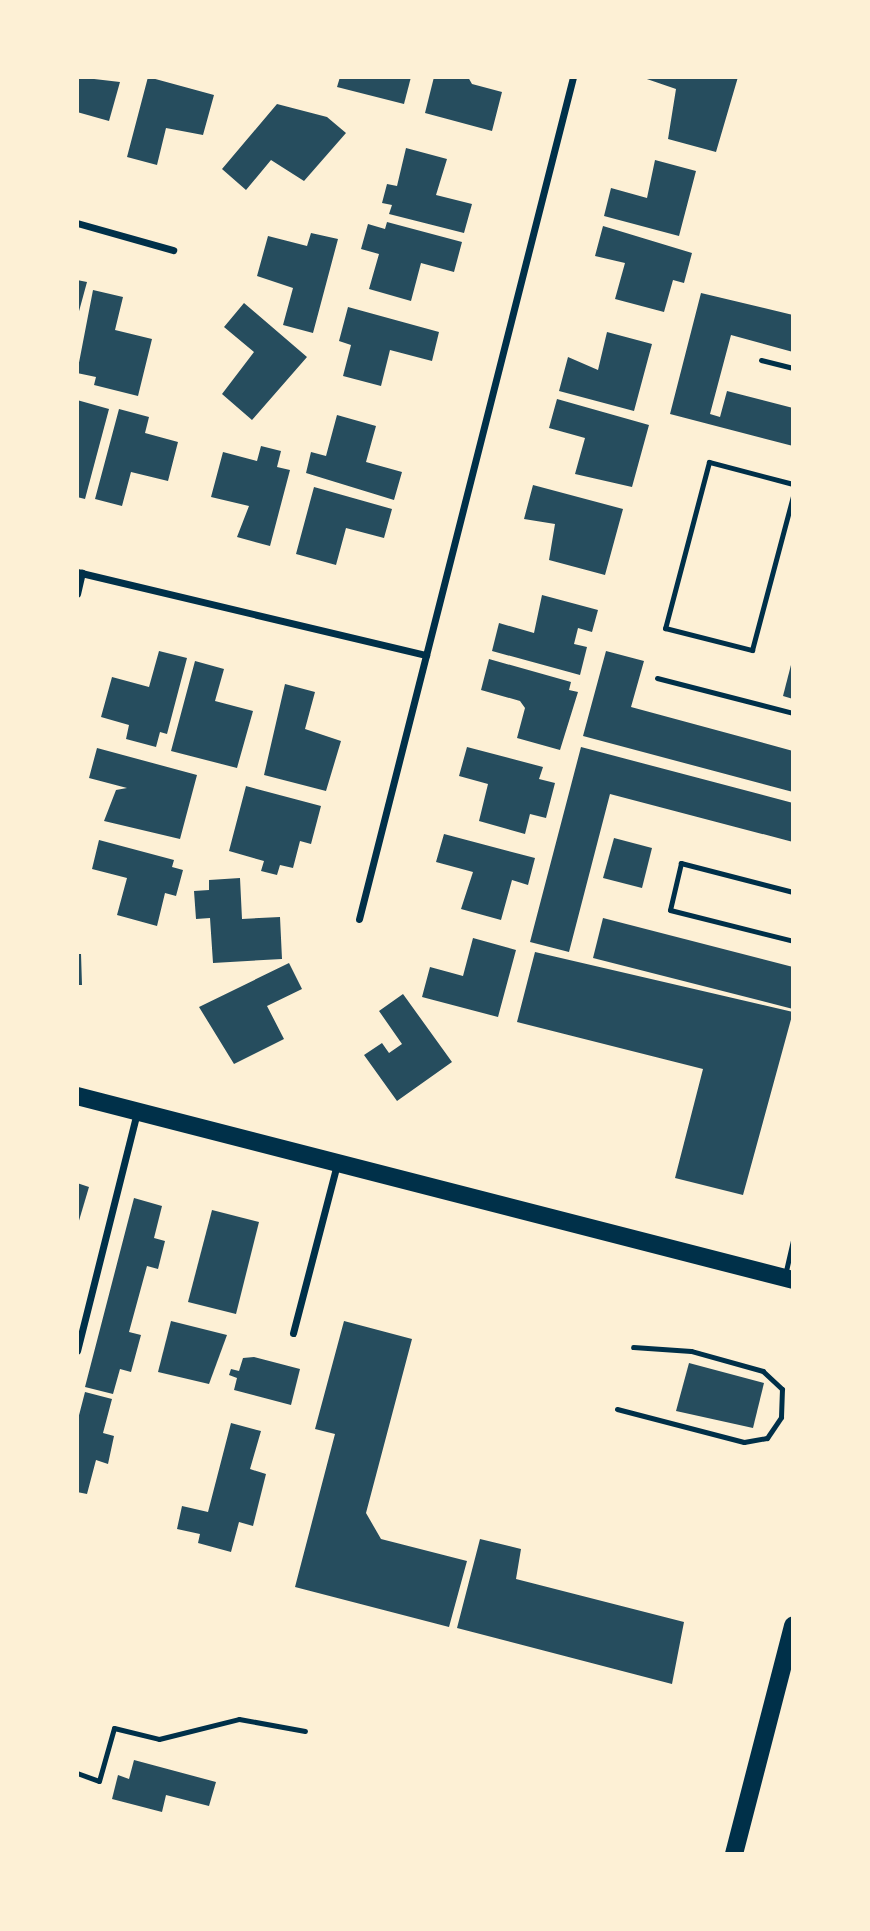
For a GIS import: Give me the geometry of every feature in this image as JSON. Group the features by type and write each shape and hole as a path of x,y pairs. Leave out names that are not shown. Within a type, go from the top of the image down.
{"main road":[{"path":"77,1096 788,1279"},
{"path":"734,1854 793,1626"}],"street":[{"path":"359,919 573,77"},
{"path":"77,223 173,250"},
{"path":"77,594 80,573 426,655"},
{"path":"77,1351 137,1112"},
{"path":"293,1333 338,1164"}],"lane":[{"path":"761,360 793,368"},
{"path":"793,484 709,462 665,628 752,650 793,496"},
{"path":"657,678 793,713"},
{"path":"793,892 681,863 670,910 793,941"},
{"path":"793,1140 793,1158"},
{"path":"788,1279 793,1241"},
{"path":"617,1409 744,1442 767,1438 781,1417 782,1389 763,1371 691,1351 633,1346"},
{"path":"77,1773 99,1781 114,1728 159,1739 239,1719 305,1731"}],"building":[{"path":"77,77 120,82 109,121 77,112"},
{"path":"148,77 214,95 203,135 166,128 157,165 127,157"},
{"path":"340,77 411,77 404,104 337,87"},
{"path":"434,77 468,77 472,84 502,92 492,131 425,113"},
{"path":"641,77 738,77 716,152 668,139 676,89"},
{"path":"277,104 327,117 346,133 304,181 271,160 246,190 222,169"},
{"path":"406,148 447,159 436,195 472,204 464,233 389,214 392,205 382,203 387,184 397,186"},
{"path":"655,160 696,171 679,236 604,216 611,188 647,198"},
{"path":"387,222 462,242 454,272 421,263 411,301 369,289 379,254 361,249 368,224 385,229"},
{"path":"603,226 692,253 684,283 673,280 664,312 615,299 625,263 595,256"},
{"path":"311,233 338,239 313,333 283,325 293,288 257,276 268,236 307,246"},
{"path":"77,280 87,282 78,315 77,315"},
{"path":"93,290 123,297 115,330 152,339 138,396 94,385 96,377 77,373"},
{"path":"701,293 793,315 793,352 731,335 710,414 720,417 727,391 793,408 793,446 670,414"},
{"path":"244,303 307,357 252,420 222,394 254,352 224,327"},
{"path":"348,307 439,332 432,361 390,350 381,386 343,376 351,345 339,341"},
{"path":"607,332 652,344 634,411 559,391 568,357 598,370"},
{"path":"557,399 649,425 632,487 575,474 585,438 549,428"},
{"path":"77,400 109,409 85,499 77,497"},
{"path":"119,409 149,417 145,433 178,442 168,481 131,472 122,506 95,499"},
{"path":"337,415 376,426 366,462 402,472 394,500 306,473 311,452 326,456"},
{"path":"261,446 281,451 277,467 290,470 270,546 237,537 249,506 211,497 223,452 257,461"},
{"path":"533,485 623,509 605,575 549,560 555,524 524,519"},
{"path":"314,487 392,509 384,538 346,528 336,565 296,554"},
{"path":"542,595 598,610 592,632 578,628 574,644 587,647 580,675 492,651 499,623 534,633"},
{"path":"159,651 187,658 167,734 160,732 156,747 126,739 129,725 101,717 112,677 149,687"},
{"path":"606,651 644,661 631,707 793,751 793,792 583,736"},
{"path":"489,659 571,682 569,690 578,692 560,750 517,738 525,708 520,701 481,690"},
{"path":"195,661 224,669 215,701 253,711 237,768 171,751"},
{"path":"793,661 793,699 783,696"},
{"path":"285,684 315,692 305,729 341,741 326,791 264,775"},
{"path":"467,747 543,767 539,779 555,783 546,818 530,814 525,834 479,821 488,784 459,776"},
{"path":"581,747 793,803 793,842 610,794 569,952 530,942"},
{"path":"97,748 197,775 180,839 104,821 116,790 127,788 89,778"},
{"path":"246,786 321,806 311,844 300,841 293,868 280,865 277,875 261,871 264,861 229,851"},
{"path":"444,834 535,858 528,885 512,880 501,920 461,909 473,872 436,862"},
{"path":"614,838 652,848 642,888 603,878"},
{"path":"99,840 174,860 172,867 183,870 176,896 165,893 157,926 117,915 127,878 92,869"},
{"path":"240,878 242,919 280,917 282,959 213,963 210,918 196,919 194,891 209,890 209,880"},
{"path":"603,918 793,967 793,1009 593,958"},
{"path":"473,938 516,950 498,1017 422,997 430,967 463,976"},
{"path":"535,952 793,1012 743,1195 675,1178 703,1069 517,1022"},
{"path":"77,954 81,954 82,985 77,985"},
{"path":"289,963 302,989 267,1006 284,1039 234,1064 199,1007"},
{"path":"403,994 452,1062 397,1101 364,1055 382,1043 389,1053 402,1044 379,1011"},
{"path":"77,1183 89,1187 78,1224 77,1224"},
{"path":"134,1198 162,1206 154,1238 165,1241 158,1269 147,1266 129,1332 141,1335 131,1372 120,1369 113,1394 85,1387"},
{"path":"212,1210 259,1222 236,1314 188,1302"},
{"path":"171,1321 227,1335 209,1384 158,1372"},
{"path":"344,1321 412,1339 366,1513 381,1539 467,1561 449,1627 295,1587 335,1434 315,1429"},
{"path":"254,1357 300,1369 291,1405 234,1390 237,1378 229,1375 231,1369 239,1371 243,1358"},
{"path":"689,1363 764,1383 753,1428 676,1411"},
{"path":"85,1392 112,1399 103,1433 114,1436 108,1464 96,1460 87,1494 77,1492 77,1423"},
{"path":"231,1423 261,1431 250,1469 266,1474 253,1526 239,1522 231,1552 198,1543 200,1534 177,1529 182,1506 208,1512"},
{"path":"480,1539 521,1549 516,1579 684,1622 672,1684 457,1628"},
{"path":"134,1760 216,1782 209,1806 166,1795 162,1812 112,1799 118,1775 129,1779"}]}
